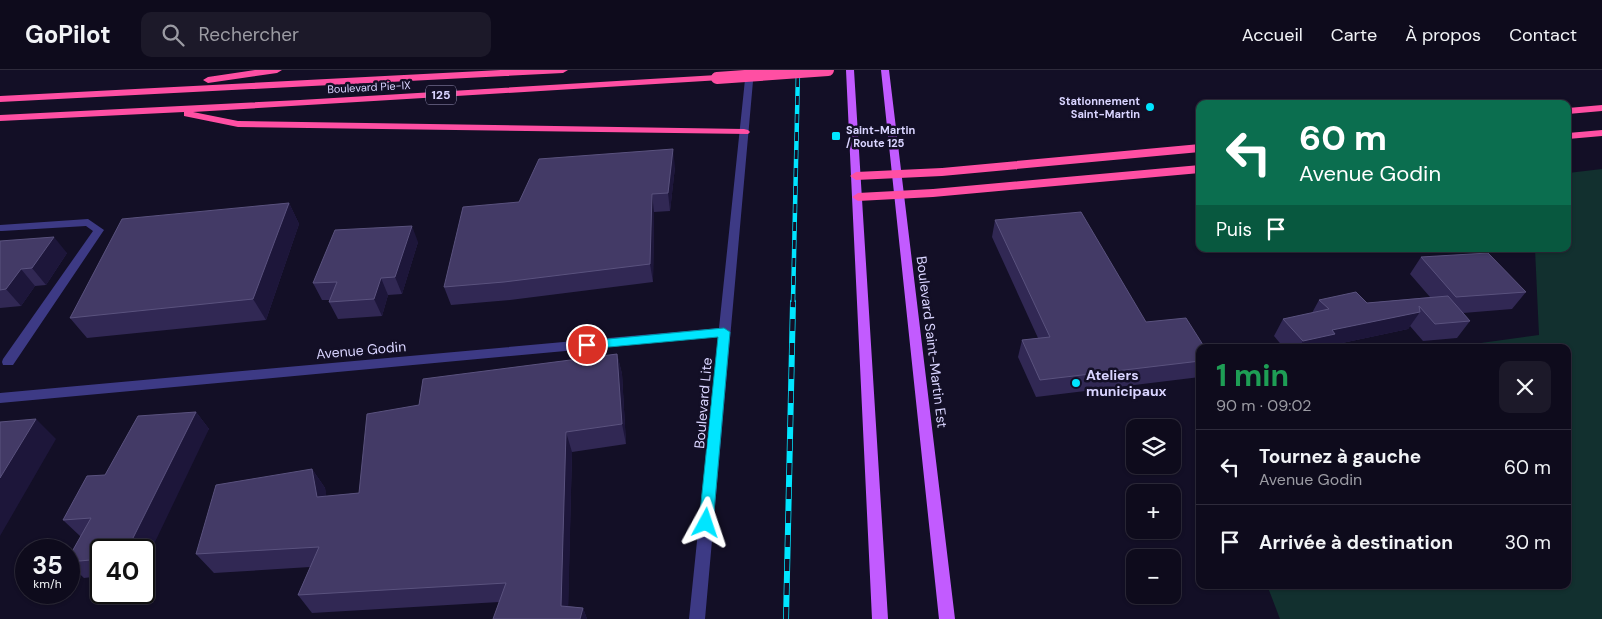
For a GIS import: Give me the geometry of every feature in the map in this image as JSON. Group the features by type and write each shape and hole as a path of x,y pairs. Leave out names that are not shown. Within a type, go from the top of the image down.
{"highway":[{"path":"125,93 277,70"},
{"name":"Boulevard Pie-IX","path":"0,99 563,70"},
{"name":"Boulevard Pie-IX","path":"0,118 717,78 828,70"},
{"path":"1571,111 1602,108"},
{"path":"165,110 238,124 744,132"},
{"path":"1571,136 1602,133"},
{"path":"856,176 942,172 1196,148"},
{"path":"858,197 1196,169"}],"main road":[{"path":"850,70 880,619"},
{"name":"Boulevard Saint-Martin Est","path":"885,70 947,619"}],"street":[{"name":"Boulevard Lite","path":"697,619 750,70"},
{"path":"2,228 88,222 98,230 8,362"},
{"name":"Avenue Godin","path":"0,398 724,332"}],"green space":[{"path":"1602,169 1602,619 1280,619 1269,589 1571,589 1571,344 1474,344 1539,335 1535,252 1571,252 1571,173"}],"building":[{"path":"673,149 668,193 652,194 650,264 504,282 444,287 463,207 519,202 539,159"},
{"path":"289,203 253,299 70,318 122,219"},
{"path":"1081,212 1146,322 1186,318 1202,344 1196,344 1196,361 1040,380 1022,340 1050,337 995,220"},
{"path":"412,226 395,277 381,278 374,299 329,302 337,282 313,283 335,230"},
{"path":"54,237 32,268 21,269 6,289 0,290 0,241"},
{"path":"1488,253 1526,292 1456,297 1421,257"},
{"path":"1356,292 1367,303 1448,296 1470,321 1435,324 1419,306 1420,312 1332,330 1335,334 1303,341 1283,319 1329,309 1319,300"},
{"path":"617,354 622,424 566,432 561,606 583,608 580,619 493,619 506,583 298,595 319,547 196,554 216,485 312,469 317,497 359,493 367,414 419,405 423,379"},
{"path":"196,412 132,539 90,539 90,560 80,561 79,539 91,518 63,520 87,476 105,475 138,416"},
{"path":"36,419 0,478 0,422"}],"railway":[{"path":"793,303 798,70"},
{"path":"786,619 793,302"}],"place":[{"name":"Stationnement Saint-Martin","path":"1150,107"},
{"name":"Saint-Martin / Route 125","path":"836,136"},
{"name":"Ateliers municipaux","path":"1076,383"}],"route":[{"path":"587,345 724,332 706,523"}]}
